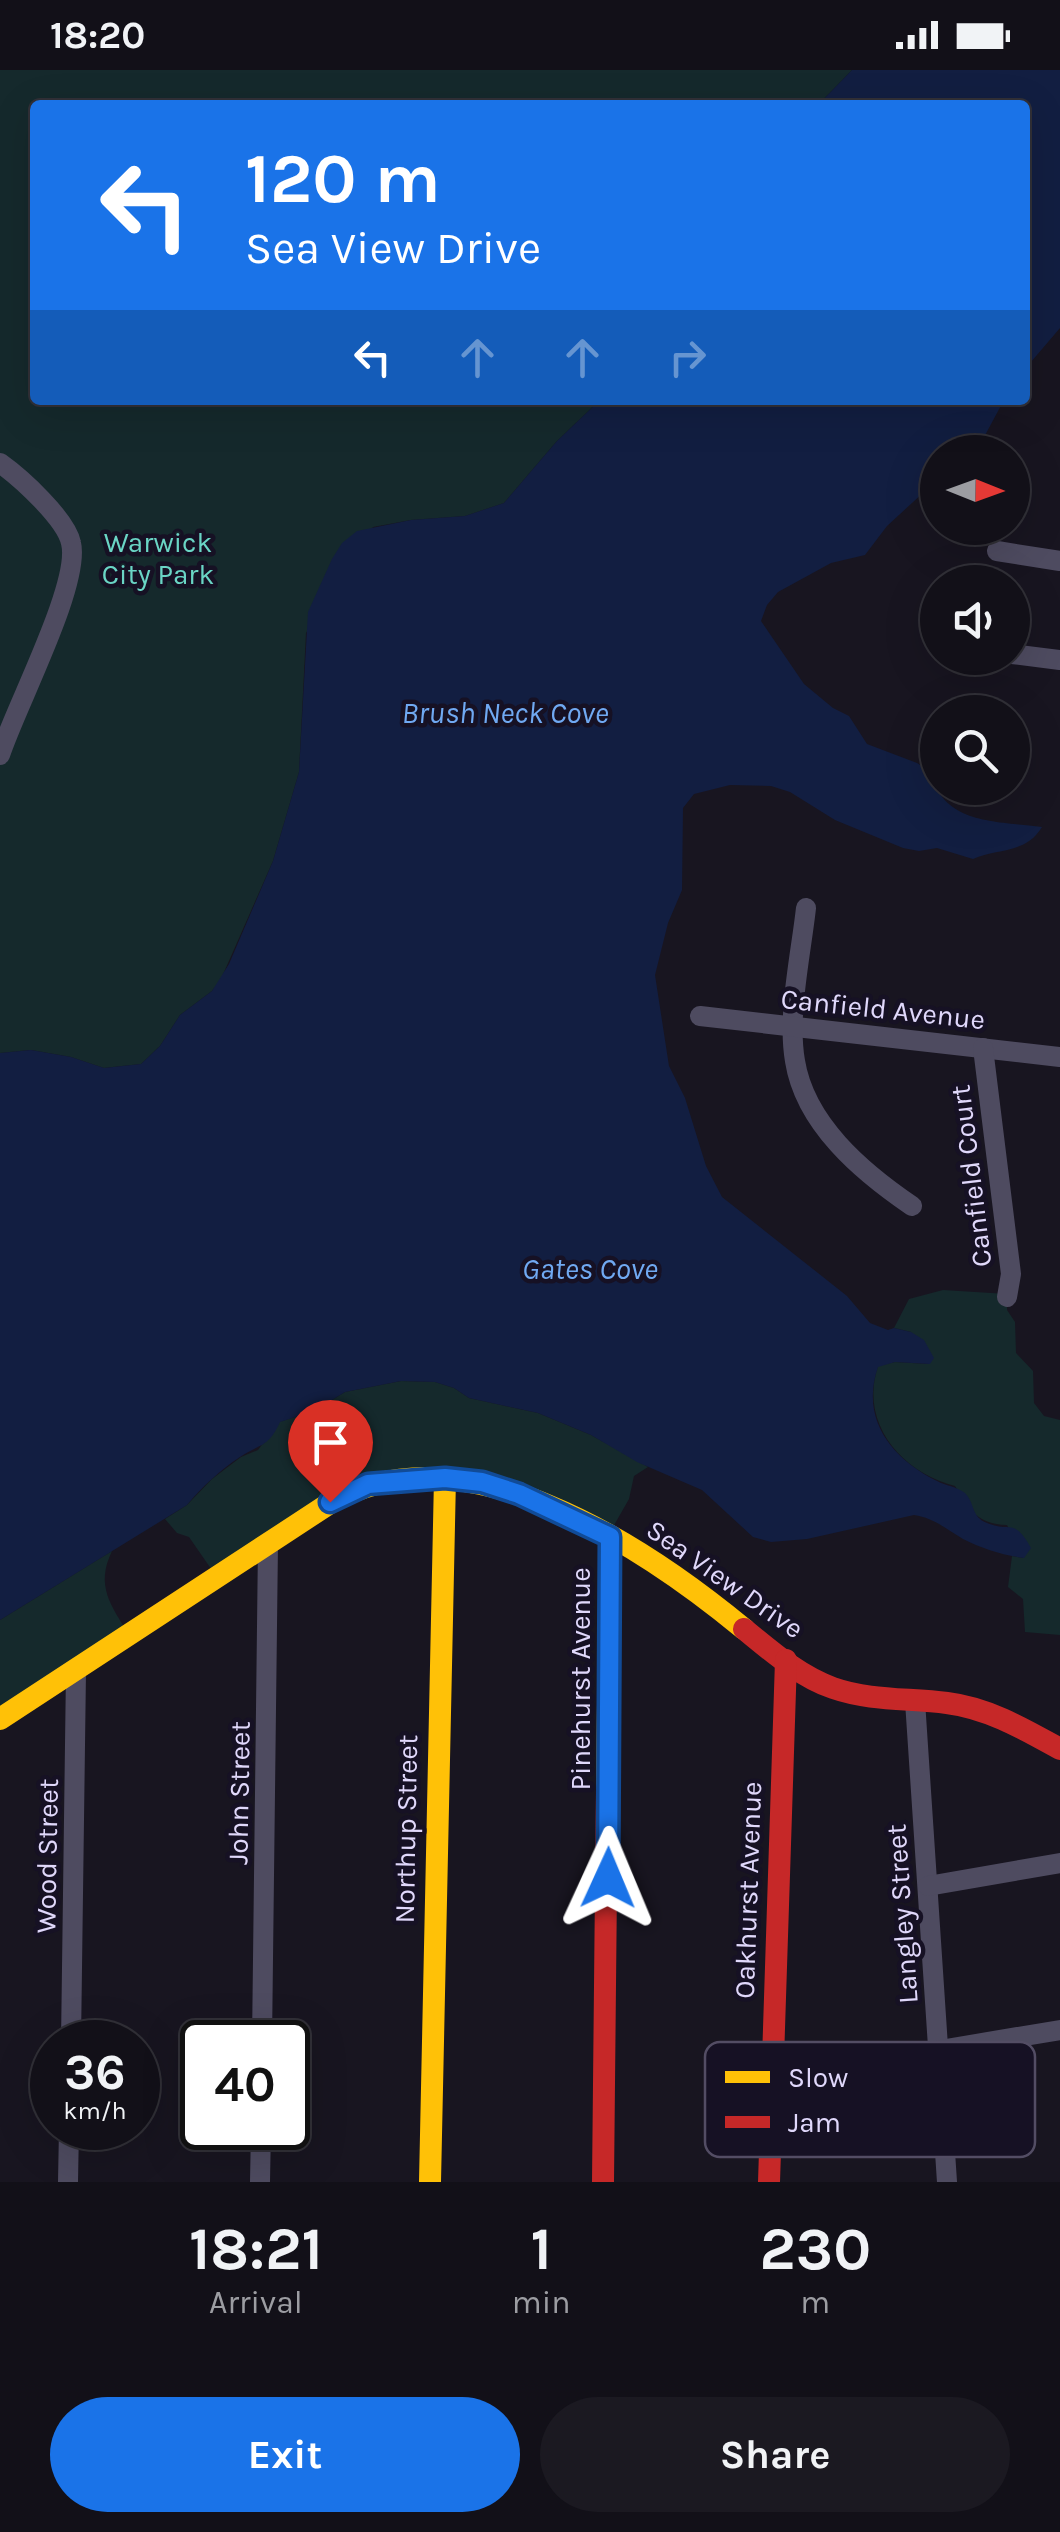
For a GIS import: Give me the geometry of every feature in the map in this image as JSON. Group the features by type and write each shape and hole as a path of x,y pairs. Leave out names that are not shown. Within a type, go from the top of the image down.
{"street":[{"path":"0,463 62,521 73,551 70,582 12,718 0,756"},
{"path":"997,551 1057,555"},
{"path":"1030,656 1060,660"},
{"path":"806,908 793,1027 794,1062 812,1108 843,1150 878,1183 912,1206"},
{"name":"Canfield Avenue","path":"700,1016 1060,1057"},
{"name":"Canfield Court","path":"983,1048 1011,1274 1008,1297"},
{"name":"Sea View Drive","path":"0,1718 330,1502 368,1484 445,1478 482,1482 519,1494 638,1551 823,1684 867,1695 974,1709 1060,1749"},
{"name":"Northup Street","path":"430,2182 445,1478"},
{"name":"Pinehurst Avenue","path":"603,2182 610,1537"},
{"name":"John Street","path":"262,2020 268,1543"},
{"name":"Oakhurst Avenue","path":"774,2042 786,1660"},
{"name":"Wood Street","path":"71,2020 76,1671"},
{"name":"Langley Street","path":"915,1701 939,2042"},
{"path":"928,1886 1060,1863"},
{"path":"988,2042 1060,2030"},
{"path":"68,2182 69,2150"},
{"path":"260,2182 261,2150"},
{"name":"Oakhurst Avenue","path":"769,2182 770,2157"},
{"name":"Langley Street","path":"946,2157 948,2182"}],"green space":[{"name":"Warwick City Park","path":"0,70 852,70 823,100 30,100 30,405 595,405 557,441 504,503 465,516 373,527 306,633 299,772 273,861 221,979 212,991 180,1015 160,1046 141,1064 104,1068 31,1050 0,1053"},
{"path":"943,1290 1007,1294 1007,1310 1015,1322 1016,1353 1033,1371 1034,1403 1044,1416 1060,1420 1060,1635 1025,1632 1023,1599 1008,1587 1012,1556 1024,1558 1007,1525 981,1519 955,1486 935,1479 902,1457 880,1425 874,1407 878,1366 895,1362 929,1364 911,1332 894,1328 909,1299"},
{"path":"401,1381 435,1382 469,1398 538,1413 591,1435 648,1467 634,1476 629,1499 609,1534 523,1495 371,1484 216,1576 189,1537 177,1533 165,1519 187,1505 241,1457 258,1450 279,1422 314,1411 345,1392"},
{"path":"112,1551 105,1575 107,1595 129,1635 0,1720 0,1620"}],"water":[{"path":"852,70 1060,70 1060,328 1030,363 1030,100 823,100"},
{"name":"Brush Neck Cove","path":"595,405 1001,405 985,435 920,435 920,496 887,526 865,555 831,563 778,592 761,621 804,684 849,716 867,744 920,765 920,805 951,805 990,821 1042,827 1020,846 973,859 937,848 903,848 835,820 790,792 771,786 730,785 694,794 683,808 682,890 668,923 655,975 669,1066 685,1098 706,1166 722,1197 847,1296 870,1323 911,1332 924,1340 934,1358 930,1364 895,1362 878,1367 873,1404 884,1435 893,1449 921,1472 965,1493 982,1520 1016,1529 1031,1548 1024,1558 985,1549 934,1521 914,1515 807,1539 771,1542 753,1537 702,1490 637,1462 591,1435 538,1413 469,1398 435,1382 401,1381 345,1392 314,1411 280,1422 268,1441 225,1467 187,1505 0,1620 0,1053 31,1050 104,1068 141,1064 160,1046 180,1015 212,991 229,964 273,861 299,772 308,612 332,559 342,543 357,531 411,520 465,516 504,503 557,441"}],"traffic: slow":[{"path":"0,1719 330,1503 382,1483 436,1478 493,1487 549,1506 655,1563 744,1629"},
{"path":"430,2182 445,1478"},
{"path":"607,1789 610,1537"}],"traffic: jam":[{"path":"744,1629 797,1670 833,1688 977,1709 1060,1749"},
{"path":"774,2042 786,1660"},
{"path":"603,2182 607,1789"},
{"path":"769,2182 770,2157"}],"route":[{"path":"330,1502 368,1484 445,1478 482,1482 569,1515 610,1537 608,1878"}],"water label":[{"name":"Gates Cove","path":"590,1269"}]}
